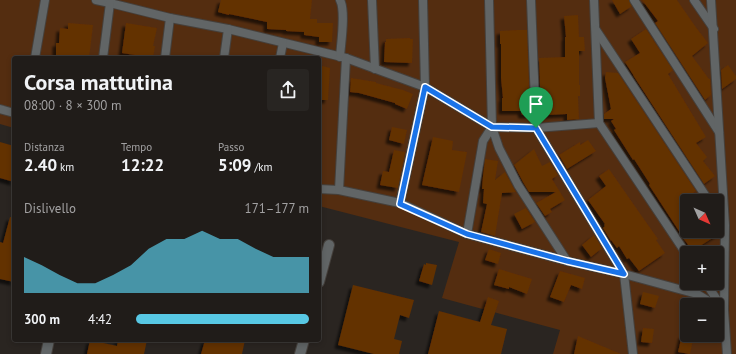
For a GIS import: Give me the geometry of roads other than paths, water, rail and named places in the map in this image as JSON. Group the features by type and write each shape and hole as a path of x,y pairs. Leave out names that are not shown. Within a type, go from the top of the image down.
{"street":[{"path":"321,275 329,245"},
{"path":"46,354 49,342"},
{"path":"300,354 303,342"}],"lane":[{"path":"35,56 45,0"},
{"path":"96,0 170,18 228,29 343,57 425,87 492,127 536,128 599,123"},
{"path":"339,190 343,57 343,19 342,4 340,0"},
{"path":"372,0 375,69"},
{"path":"400,204 425,87 423,0"},
{"path":"489,0 492,127 499,148 518,185 567,261"},
{"path":"531,0 536,128 624,274 634,354"},
{"path":"594,0 599,123 682,246"},
{"path":"634,0 720,134"},
{"path":"694,0 714,29"},
{"path":"712,0 725,225 720,298"},
{"path":"103,56 110,3"},
{"path":"165,56 170,18"},
{"path":"224,56 228,29"},
{"path":"595,29 704,194"},
{"path":"280,56 283,43"},
{"path":"0,109 12,112"},
{"path":"467,234 483,141 492,127"},
{"path":"321,189 339,190 400,204 467,234 567,261 624,274 697,294 704,298"},
{"path":"724,336 727,354"}]}
